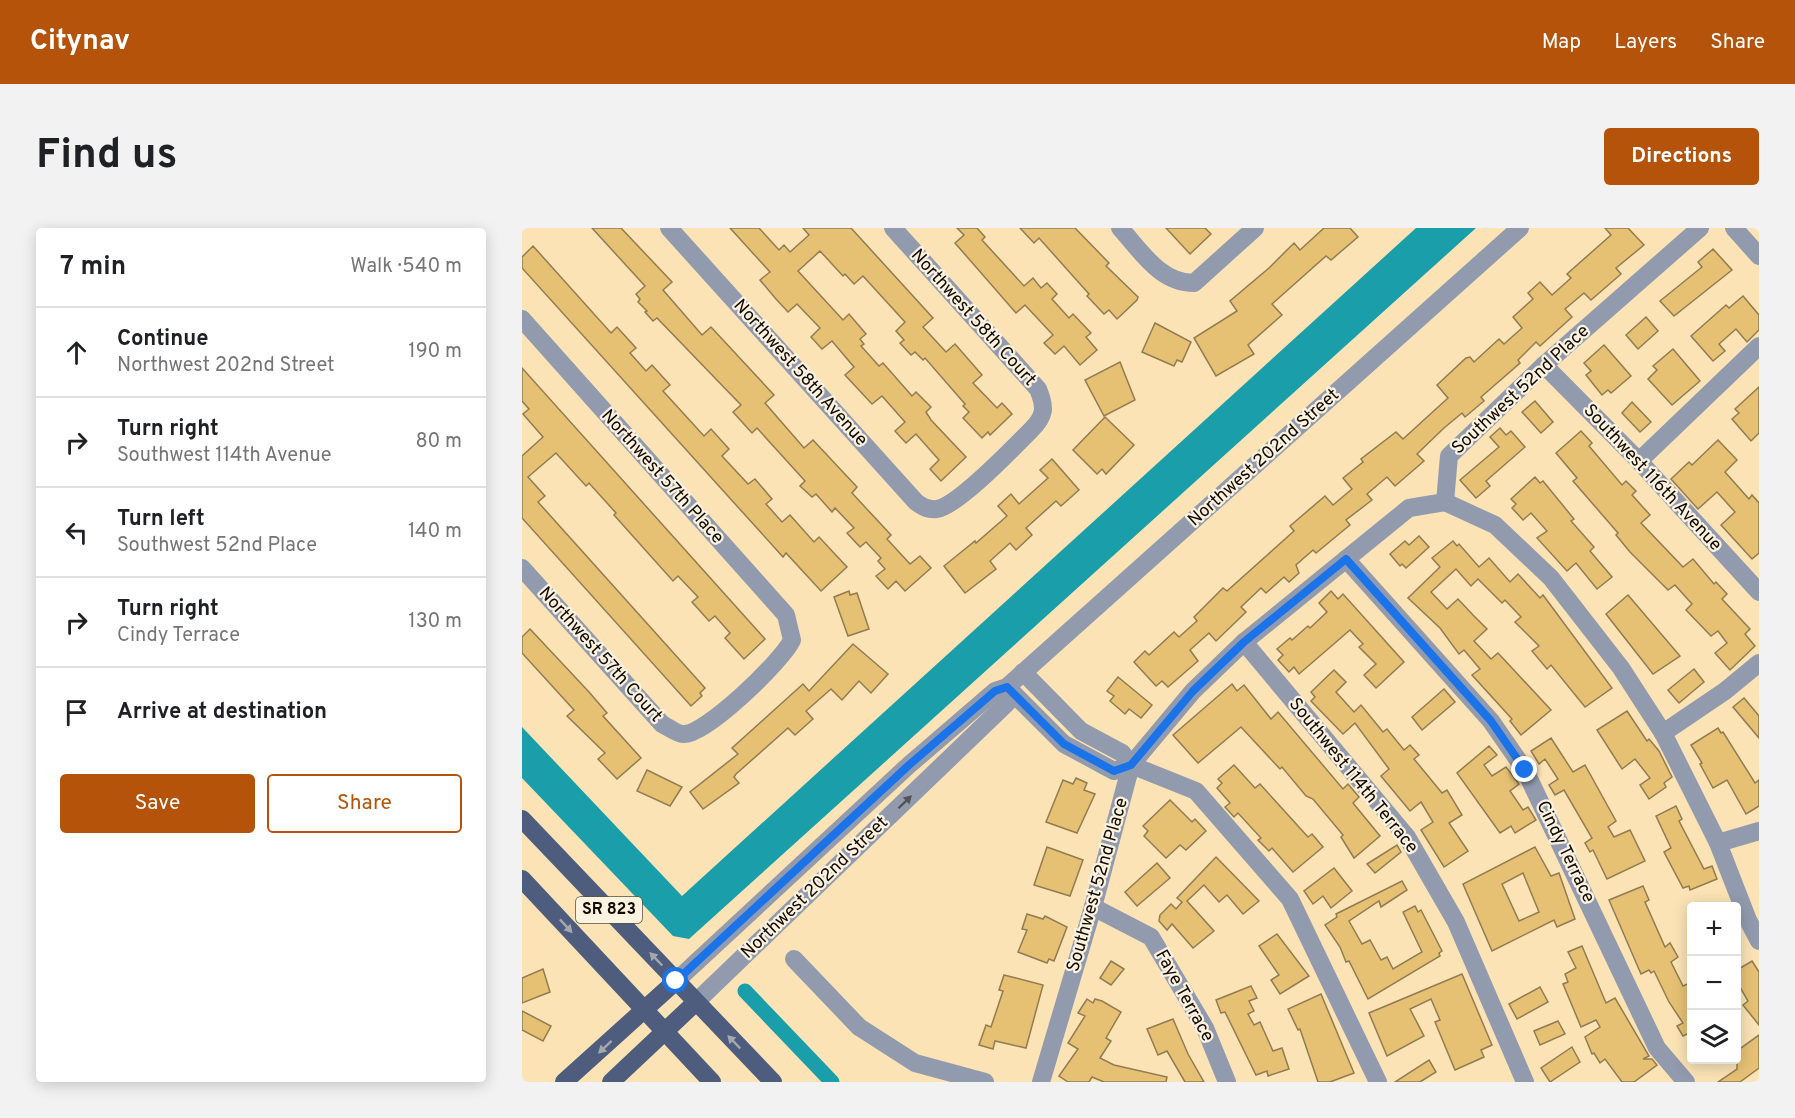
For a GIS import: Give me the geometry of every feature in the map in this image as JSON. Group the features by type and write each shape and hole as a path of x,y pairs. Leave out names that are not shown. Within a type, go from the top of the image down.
{"main road":[{"name":"SR 823","path":"522,819 772,1082"},
{"name":"SR 823","path":"522,879 712,1082"},
{"name":"Northwest 202nd Street","path":"564,1082 676,981"},
{"name":"Northwest 202nd Street","path":"611,1082 696,1002"}],"street":[{"name":"Northwest 58th Avenue","path":"669,228 916,502 925,508 936,509 957,498 1031,430 1041,420 1044,412"},
{"name":"Northwest 58th Court","path":"893,228 1038,389 1044,412"},
{"path":"1120,228 1158,271 1179,283 1194,283 1255,228"},
{"name":"Northwest 202nd Street","path":"676,981 909,765 995,691 1007,687 1520,228"},
{"name":"Southwest 52nd Place","path":"1041,1082 1093,907 1131,765 1193,691 1244,642 1409,508 1445,502 1449,456 1544,365 1700,228"},
{"path":"1734,228 1759,256"},
{"name":"Northwest 57th Place","path":"522,319 786,615 792,640 778,661 710,721 697,730 683,734"},
{"path":"1639,461 1759,346"},
{"name":"Southwest 116th Avenue","path":"1544,365 1639,461 1759,592"},
{"path":"1445,502 1495,525 1551,578 1621,668 1663,733 1718,843 1748,920 1759,941"},
{"name":"Cindy Terrace","path":"1346,559 1491,721 1525,770 1657,1048 1686,1082"},
{"name":"Northwest 57th Court","path":"522,568 662,724 683,734"},
{"name":"Southwest 114th Terrace","path":"1244,642 1407,837 1456,922 1525,1082"},
{"path":"1663,733 1725,691 1759,663"},
{"path":"1023,672 1070,720 1097,741 1122,753 1131,765 1196,791 1290,899 1378,1082"},
{"path":"1007,687 1055,735 1088,758 1114,771 1131,765"},
{"name":"Northwest 202nd Street","path":"696,1002 1007,703 1007,687"},
{"path":"1055,735 1070,720"},
{"path":"1088,758 1097,741"},
{"path":"1718,843 1759,831"},
{"name":"Faye Terrace","path":"1093,907 1150,937 1205,1028 1227,1082"},
{"path":"794,959 859,1027 915,1063 985,1082"}],"water":[{"path":"1416,228 1476,228 689,939 673,936 522,778 522,727 682,896"}],"building":[{"path":"592,228 621,228 672,282 663,290 702,335 711,327 774,395 765,403 804,448 813,440 857,487 852,493 891,535 887,539 910,564 920,556 931,568 905,591 896,581 888,589 876,576 885,569 878,561 881,558 866,542 860,547 847,533 854,528 835,508 832,512 816,494 812,497 800,486 805,481 757,428 752,433 733,412 741,405 657,318 653,321 645,312 647,311 638,302 640,299 636,294 645,286"},
{"path":"730,228 759,228 779,250 784,245 790,252 809,235 803,228 851,228 933,318 923,327 946,352 955,344 982,375 973,383 997,408 1002,403 1012,414 990,435 988,432 982,438 963,418 969,412 963,406 965,404 925,358 923,360 915,352 911,355 900,343 904,340 896,331 905,322 863,276 854,284 845,274 843,276 820,251 798,271 843,320 849,314 866,334 860,339 864,344 861,346 879,366 883,363 912,396 916,392 931,407 926,412 931,420 966,457 941,481 930,469 939,460 916,434 906,443 895,431 905,422 882,396 872,404 845,375 854,367 832,341 822,349 811,337 820,328 797,304 788,312 776,299 760,280 770,272"},
{"path":"957,228 977,228 985,237 982,240 1024,286 1033,278 1041,288 1047,283 1057,294 1052,299 1069,318 1073,314 1091,333 1086,337 1097,350 1080,365 1064,346 1055,354 1044,343 1053,335 1025,305 1016,313 955,243 964,235"},
{"path":"1020,228 1075,228 1109,263 1106,266 1138,297 1137,300 1117,319 1109,310 1104,314 1039,238 1034,243"},
{"path":"1166,228 1205,228 1211,234 1190,254"},
{"path":"1324,228 1350,228 1358,237 1331,260 1326,256 1272,304 1282,315 1248,345 1254,354 1216,376 1194,338 1237,311 1230,301 1294,243 1300,250"},
{"path":"1605,228 1628,228 1644,245 1616,268 1621,274 1591,300 1584,293 1565,309 1572,317 1540,346 1536,342 1518,360 1520,363 1481,397 1484,401 1465,417 1462,413 1417,454 1424,461 1395,486 1387,477 1367,494 1372,500 1346,520 1350,525 1316,553 1313,550 1296,565 1299,573 1289,582 1284,577 1266,593 1261,588 1241,607 1246,612 1216,641 1209,633 1190,650 1198,661 1168,687 1162,681 1156,686 1134,662 1145,651 1149,655 1174,632 1179,637 1197,621 1194,617 1223,588 1227,591 1294,531 1290,526 1325,496 1333,505 1352,489 1343,478 1363,462 1361,459 1396,432 1403,439 1448,398 1437,385 1466,358 1470,357 1474,362 1499,339 1504,344 1522,328 1513,317 1533,299 1528,293 1540,282 1552,295 1571,278 1567,274 1611,235"},
{"path":"533,246 611,333 617,327 636,348 630,353 646,371 652,365 670,385 663,391 704,436 711,429 729,449 722,456 748,484 755,479 772,499 766,504 782,522 790,515 814,542 819,537 847,567 821,591 786,553 783,557 522,268 522,257"},
{"path":"1713,249 1732,270 1674,316 1660,301 1702,267 1698,262"},
{"path":"1743,296 1759,315 1759,330 1747,342 1736,329 1719,344 1725,351 1713,361 1691,336 1726,305 1729,308"},
{"path":"1646,317 1658,331 1638,349 1626,335"},
{"path":"1155,323 1191,342 1182,362 1177,360 1174,366 1142,352"},
{"path":"1604,345 1631,376 1611,393 1608,390 1602,395 1586,375 1591,371 1584,363"},
{"path":"1673,349 1700,381 1672,405 1648,379 1657,370 1653,366"},
{"path":"1120,362 1135,400 1104,416 1085,380"},
{"path":"522,368 765,639 744,659 725,638 730,633 715,616 709,621 692,602 698,597 678,576 673,581 614,515 616,513 589,483 586,486 556,453 528,477 545,496 538,502 705,688 700,693 702,696 691,706 522,518 522,456 543,437 523,414 529,409 522,401"},
{"path":"1759,387 1759,433 1751,441 1732,419 1739,413 1735,409"},
{"path":"1535,401 1553,422 1541,433 1522,412"},
{"path":"1632,402 1651,422 1640,432 1622,413"},
{"path":"1105,417 1134,445 1106,474 1102,469 1097,474 1073,450"},
{"path":"1500,428 1506,435 1511,431 1525,447 1486,481 1490,486 1476,498 1460,480 1499,447 1490,437"},
{"path":"1581,431 1592,443 1589,446 1622,485 1626,481 1636,491 1632,495 1650,515 1641,523 1683,567 1693,559 1714,584 1716,582 1727,594 1722,599 1750,629 1745,634 1755,646 1730,670 1715,653 1727,643 1718,631 1711,636 1686,610 1692,604 1675,585 1668,590 1630,552 1616,535 1618,533 1573,481 1577,478 1556,453"},
{"path":"1718,440 1737,460 1725,472 1749,499 1752,495 1759,503 1759,553 1752,559 1721,525 1735,512 1717,492 1698,509 1671,479 1689,462 1692,465"},
{"path":"1052,459 1079,490 1061,506 1056,501 1026,528 1032,535 1016,550 1010,543 990,561 996,569 965,593 944,566 975,541 976,543 1007,516 998,506 1011,494 1019,504 1048,478 1040,470"},
{"path":"1535,477 1540,483 1543,481 1574,519 1571,521 1594,547 1590,551 1612,577 1597,589 1576,563 1567,571 1537,538 1547,531 1531,513 1523,520 1512,508 1516,504 1511,499"},
{"path":"1419,536 1429,547 1406,568 1402,564 1400,566 1390,554 1405,541 1409,545"},
{"path":"1453,541 1457,546 1459,544 1479,567 1489,558 1510,582 1518,574 1540,598 1543,595 1612,688 1585,707 1551,665 1547,669 1532,651 1539,646 1515,622 1521,617 1505,600 1502,603 1478,579 1471,586 1456,569 1431,592 1447,609 1458,599 1487,629 1474,641 1491,659 1498,653 1551,710 1521,735 1510,721 1512,719 1472,675 1480,669 1464,650 1459,654 1440,628 1408,598 1440,567 1432,558"},
{"path":"849,591 850,595 857,593 869,629 848,636 834,597"},
{"path":"1331,591 1338,599 1343,594 1404,662 1376,688 1364,675 1376,664 1359,647 1363,644 1350,630 1299,674 1294,667 1289,672 1278,660 1283,655 1277,649 1308,626 1310,628 1327,612 1319,603"},
{"path":"1628,595 1680,656 1653,674 1606,614"},
{"path":"530,629 589,692 607,713 603,716 641,758 617,779 598,759 605,753 567,716 574,710 522,653 522,637"},
{"path":"853,644 888,674 871,693 859,681 842,700 831,689 806,711 813,719 795,735 788,728 736,774 734,777 739,783 703,809 690,792 738,754 732,748 803,684 809,691"},
{"path":"1694,669 1704,682 1679,703 1668,690"},
{"path":"1334,670 1346,682 1336,692 1354,712 1361,705 1383,732 1387,729 1404,750 1410,745 1419,755 1414,759 1442,793 1447,790 1462,815 1449,823 1468,851 1444,867 1421,830 1433,822 1421,802 1410,811 1381,776 1389,769 1355,723 1343,734 1311,701 1315,697 1311,692"},
{"path":"1118,677 1152,705 1141,718 1129,709 1125,714 1110,701 1114,696 1107,691"},
{"path":"1232,684 1237,691 1244,685 1271,719 1278,712 1343,789 1348,784 1359,797 1353,803 1380,836 1354,858 1341,837 1343,835 1313,799 1306,796 1282,767 1280,769 1241,727 1198,763 1173,735"},
{"path":"1444,689 1455,702 1422,730 1412,717"},
{"path":"1744,698 1759,716 1759,738 1733,707"},
{"path":"1627,711 1647,741 1649,739 1659,751 1672,777 1664,783 1666,787 1649,799 1640,785 1650,778 1635,759 1622,769 1597,730"},
{"path":"1718,728 1721,733 1723,732 1755,783 1759,780 1759,806 1746,814 1727,780 1713,788 1691,745"},
{"path":"1551,738 1573,772 1585,765 1616,821 1608,827 1614,837 1630,830 1645,861 1607,879 1593,850 1590,852 1585,843 1592,838 1564,790 1555,795 1549,785 1558,779 1545,759 1539,764 1531,751"},
{"path":"1489,746 1497,755 1484,765 1492,776 1506,767 1519,784 1510,791 1523,810 1528,807 1536,820 1515,833 1511,826 1500,833 1457,773"},
{"path":"1234,765 1255,788 1260,784 1308,837 1312,834 1323,847 1293,872 1272,848 1269,851 1258,840 1261,838 1238,813 1234,817 1225,807 1230,803 1217,788 1222,783 1218,779"},
{"path":"647,770 682,787 670,806 637,791"},
{"path":"1076,778 1087,783 1084,790 1095,794 1077,833 1046,822 1063,780 1073,784"},
{"path":"1170,800 1192,822 1195,819 1206,831 1186,850 1180,845 1166,858 1144,836 1148,831 1143,826"},
{"path":"1676,806 1682,819 1679,821 1704,869 1712,866 1717,879 1690,890 1689,886 1683,888 1664,852 1671,848 1656,816"},
{"path":"1397,845 1401,852 1375,873 1367,864"},
{"path":"1047,847 1083,860 1070,896 1034,885"},
{"path":"1535,847 1551,876 1559,873 1575,919 1557,927 1554,920 1492,951 1463,884","holes":["1523,873 1539,912 1519,921 1502,884"]},
{"path":"1216,857 1259,901 1243,914 1227,895 1219,902 1204,885 1187,901 1214,931 1193,948 1172,924 1167,930 1159,921 1160,915 1171,904 1176,909 1182,902 1177,898"},
{"path":"1157,863 1170,878 1137,906 1125,892"},
{"path":"1334,868 1352,891 1331,908 1323,896 1313,904 1304,891"},
{"path":"1402,881 1407,890 1381,907 1379,901 1349,921 1362,944 1370,940 1381,960 1387,957 1393,969 1422,952 1403,912 1415,906 1418,912 1421,910 1442,951 1439,953 1440,956 1368,999 1349,961 1346,962 1340,947 1325,925 1337,917 1336,914"},
{"path":"1643,886 1649,900 1645,902 1665,947 1670,943 1678,957 1671,962 1683,986 1687,984 1687,1034 1683,1036 1677,1026 1683,1023 1669,1002 1654,971 1651,973 1649,970 1641,974 1609,900"},
{"path":"1027,914 1043,919 1045,916 1067,927 1054,961 1049,959 1047,963 1018,952 1027,930 1022,929"},
{"path":"1277,934 1309,976 1280,994 1271,980 1279,975 1259,946"},
{"path":"1582,946 1606,1003 1615,998 1649,1056 1643,1059 1652,1059 1657,1065 1634,1082 1622,1082 1605,1059 1600,1063 1594,1053 1592,1054 1585,1037 1600,1027 1596,1020 1581,1027 1563,984 1568,982 1565,974 1576,968 1568,952"},
{"path":"1111,961 1124,969 1111,985 1100,978"},
{"path":"1752,961 1759,972 1759,1025 1743,1005 1748,1001 1741,989 1741,968"},
{"path":"543,969 550,992 522,1003 522,978"},
{"path":"1462,974 1492,1045 1481,1050 1484,1057 1455,1070 1435,1022 1440,1020 1431,999 1410,1009 1424,1036 1387,1056 1369,1013"},
{"path":"1004,975 1043,985 1026,1048 995,1041 993,1049 979,1045 986,1025 991,1027 1003,991 999,990"},
{"path":"1251,986 1257,998 1249,1001 1254,1011 1248,1014 1254,1025 1260,1022 1273,1051 1282,1048 1289,1069 1268,1076 1267,1071 1256,1075 1225,1012 1221,1013 1216,1000"},
{"path":"1540,987 1548,1002 1517,1019 1509,1004"},
{"path":"1321,994 1354,1073 1330,1082 1318,1082 1300,1029 1298,1030 1288,1009"},
{"path":"1087,999 1093,1003 1095,999 1102,1001 1121,1012 1106,1038 1111,1041 1100,1058 1114,1065 1167,1077 1166,1082 1104,1082 1092,1077 1089,1082 1068,1082 1059,1076 1078,1049 1068,1043 1085,1016 1078,1013"},
{"path":"522,1011 551,1026 543,1041 522,1030"},
{"path":"1173,1019 1188,1054 1204,1082 1185,1082 1167,1051 1158,1055 1147,1029"},
{"path":"1558,1021 1565,1034 1540,1045 1534,1031"},
{"path":"1759,1035 1759,1068 1740,1082 1718,1082 1737,1069 1737,1064 1741,1064 1741,1048"},
{"path":"1572,1047 1580,1062 1550,1082 1541,1068"},
{"path":"1429,1060 1436,1072 1420,1082 1395,1082"}],"waterway":[{"path":"745,991 832,1082"}],"route":[{"path":"676,981 909,765 995,691 1007,687 1064,744 1080,754 1114,771 1131,765 1193,691 1244,642 1346,559 1491,721 1525,770"}]}
